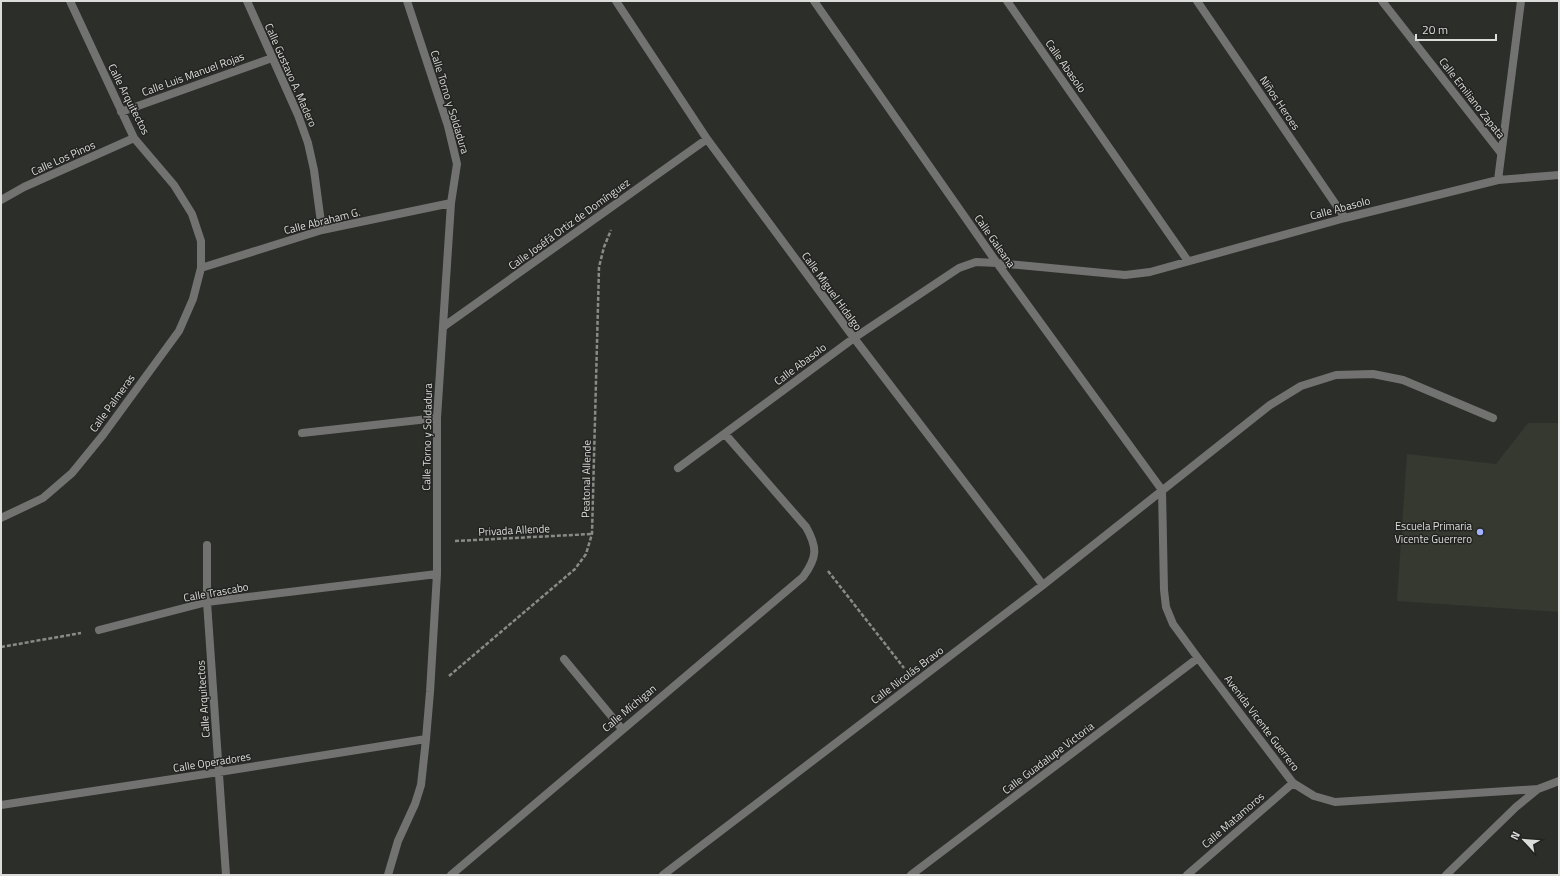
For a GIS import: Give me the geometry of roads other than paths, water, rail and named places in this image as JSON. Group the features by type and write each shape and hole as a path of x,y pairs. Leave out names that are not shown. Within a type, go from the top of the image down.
{"street":[{"name":"Calle Arquitectos","path":"70,1 134,138 174,185 192,214 200,241 201,268"},
{"name":"Calle Gustavo A. Madero","path":"247,1 298,115 308,143 314,170 322,230"},
{"name":"Calle Torno y Soldadura","path":"388,875 398,841 415,804 421,785 426,739 437,574 437,418 451,203 457,164 448,126 407,1"},
{"name":"Calle Miguel Hidalgo","path":"616,1 707,139 854,338 1043,585"},
{"name":"Calle Galeana","path":"814,1 997,263 1162,490"},
{"name":"Calle Abasolo","path":"1007,1 1188,261"},
{"name":"Niños Heroes","path":"1197,1 1345,218"},
{"name":"Calle Emiliano Zapata","path":"1382,1 1501,153"},
{"path":"1498,180 1521,1"},
{"name":"Calle Luis Manuel Rojas","path":"121,112 272,58"},
{"name":"Calle Los Pinos","path":"1,200 24,187 134,138"},
{"name":"Calle Joséfá Ortiz de Domínguez","path":"443,327 707,139"},
{"name":"Calle Abasolo","path":"678,468 854,338 959,268 976,262 1125,275 1150,272 1345,218 1498,180 1559,175"},
{"name":"Calle Abraham G.","path":"201,268 322,230 451,203"},
{"name":"Calle Palmeras","path":"1,518 43,498 72,473 103,435 178,331 193,298 201,268"},
{"name":"Calle Nicolás Bravo","path":"664,875 1043,585 1270,405 1301,386 1336,375 1373,374 1403,380 1494,418"},
{"path":"302,433 437,418"},
{"name":"Calle Míchigan","path":"451,875 803,577 811,566 814,553 814,541 806,527 725,434"},
{"name":"Avenida Vicente Guerrero","path":"1162,490 1164,590 1166,607 1173,624 1293,782 1314,796 1335,802 1538,789"},
{"name":"Calle Arquitectos","path":"207,545 207,602 226,875"},
{"name":"Calle Trascabo","path":"99,630 207,602 437,574"},
{"name":"Calle Guadalupe Victoria","path":"911,875 1198,658"},
{"path":"564,659 622,729"},
{"name":"Calle Operadores","path":"1,805 426,739"},
{"path":"1446,875 1516,807 1538,789 1559,781"},
{"name":"Calle Matamoros","path":"1187,875 1293,782"}],"place":[{"name":"Escuela Primaria Vicente Guerrero","path":"1480,532"}]}
